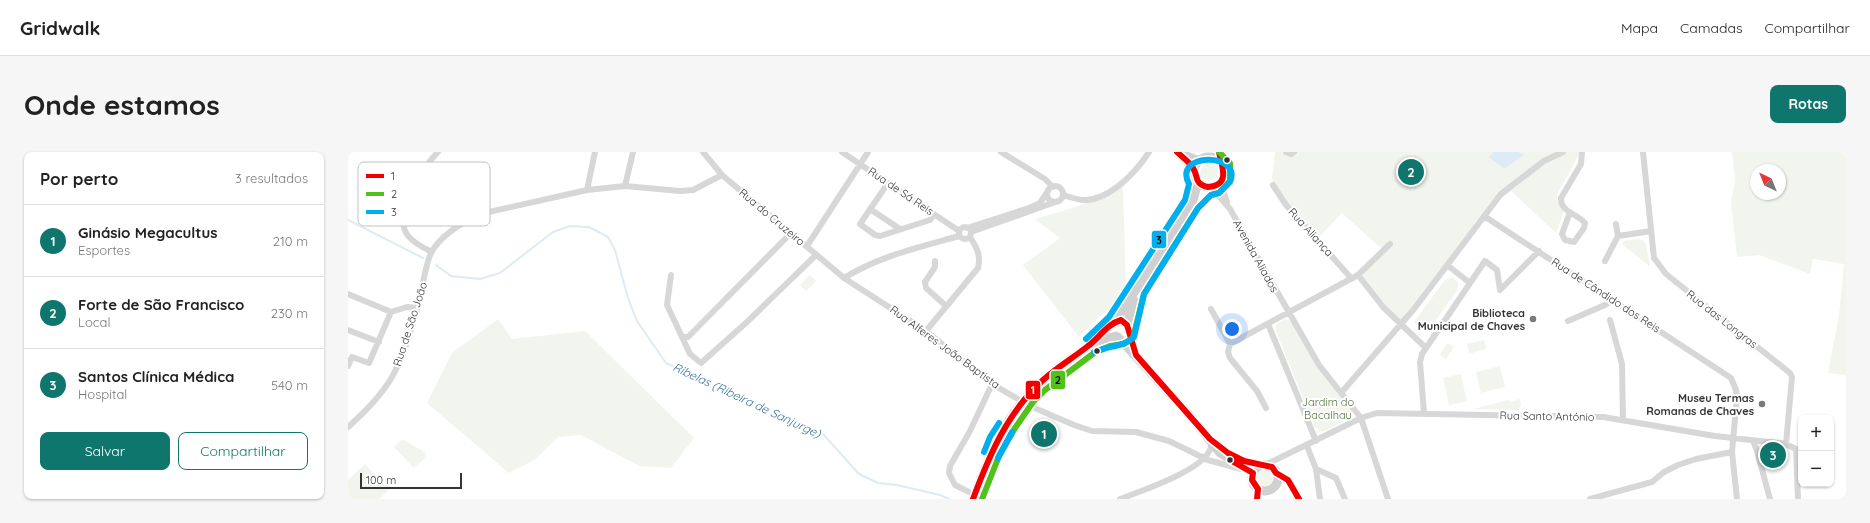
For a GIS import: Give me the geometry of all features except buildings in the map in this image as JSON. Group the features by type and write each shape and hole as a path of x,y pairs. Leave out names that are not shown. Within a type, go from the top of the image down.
{"main road":[{"path":"1193,152 1201,160"},
{"path":"973,499 997,441 1018,408 1042,381 1092,344 1114,323 1137,291 1192,203 1209,187 1221,182 1224,174 1220,162 1219,152"},
{"path":"1178,153 1201,160 1212,158 1220,162"},
{"path":"1201,160 1195,178 1198,183 1209,187"},
{"path":"1192,203 1198,183"},
{"path":"1092,344 1117,337 1124,337 1128,328 1137,291"},
{"path":"1114,323 1121,320 1128,328 1136,355"},
{"path":"1114,323 1112,331 1136,355 1225,457 1253,475"},
{"path":"1210,439 1236,457 1263,466 1272,467 1276,473 1277,481 1273,488 1266,491 1258,489 1253,484 1253,475 1263,466"}],"street":[{"path":"428,162 438,152"},
{"path":"587,190 595,152"},
{"path":"625,186 633,152"},
{"name":"Rua do Cruzeiro","path":"703,152 722,175 844,278"},
{"name":"Rua de Sá Reis","path":"842,152 934,214 959,233"},
{"path":"807,246 868,152"},
{"path":"1001,152 1045,180 1051,189"},
{"path":"1063,195 1083,200 1100,196 1125,180 1137,168 1149,152"},
{"path":"1286,152 1291,154 1294,152"},
{"path":"1341,393 1414,309 1502,194 1524,175 1544,161 1563,152"},
{"path":"1570,212 1562,234 1565,240 1572,242 1576,241 1584,228 1585,223 1582,219 1562,205 1561,198 1581,164 1582,152"},
{"path":"1618,236 1651,232 1643,152"},
{"path":"490,212 587,190 625,186 680,191 693,190 722,175"},
{"path":"1221,182 1230,209"},
{"path":"888,183 860,224 866,229 877,236 930,220 934,214"},
{"name":"Rua Aliança","path":"1273,185 1286,205 1351,278"},
{"path":"1209,187 1230,209"},
{"path":"959,233 965,240 969,232 1040,203 1051,189 1060,188 1063,195"},
{"path":"1051,189 1048,195 1050,200 1058,202"},
{"path":"969,232 1058,202 1063,195"},
{"path":"870,209 900,230"},
{"name":"Avenida Aliados","path":"1230,209 1282,303 1319,365 1361,418"},
{"name":"Rua de Cândido dos Reis","path":"1484,216 1728,375 1733,382 1737,397 1733,438"},
{"path":"1605,262 1618,236 1616,224"},
{"path":"405,226 405,230 410,238 421,247 432,252 446,236 458,226"},
{"path":"844,278 859,268 959,233 963,228 969,232 978,249 980,258 978,268 926,331"},
{"name":"Rua das Longras","path":"1651,232 1654,258 1666,274 1788,370 1792,377 1786,444"},
{"path":"682,337 688,338 791,233"},
{"path":"1230,344 1358,275 1390,244"},
{"path":"1424,414 1420,362 1422,354 1485,261 1497,270 1500,290 1539,251"},
{"name":"Rua de São João","path":"348,427 351,421 374,403 393,376 407,341 432,252"},
{"path":"671,276 667,305 690,354 701,363 747,322 816,255"},
{"path":"935,261 936,267 925,282 926,288 946,306"},
{"path":"1447,265 1470,283"},
{"path":"1358,275 1383,307 1426,348"},
{"name":"Rua Alferes João Baptista","path":"844,278 926,331 992,384 1030,406 1074,426 1092,431 1136,432 1169,442 1202,458 1241,469 1253,475"},
{"path":"348,294 391,312 406,307 417,308"},
{"path":"1568,321 1613,300"},
{"name":"Avenida Aliados","path":"1280,318 1283,309 1282,303"},
{"path":"1211,309 1230,344 1228,352 1230,358 1257,391 1266,408"},
{"path":"348,366 352,357 369,364 391,312"},
{"path":"1610,320 1622,364 1623,420"},
{"path":"1268,324 1316,441"},
{"path":"348,330 378,342"},
{"path":"983,499 955,485 949,473 950,466 970,431 992,384"},
{"name":"Rua Santo António","path":"1263,466 1307,446 1361,418 1377,412 1603,417 1733,438 1786,444 1796,449 1798,499"},
{"path":"1361,418 1388,499"},
{"path":"1733,438 1732,452 1737,499"},
{"path":"1122,499 1180,475 1193,467 1211,448 1210,439"},
{"path":"1753,440 1770,499"},
{"path":"1307,446 1316,469 1320,499"},
{"path":"1590,499 1652,482 1664,472 1684,463 1732,452"},
{"path":"1316,469 1336,478 1345,499"},
{"path":"1276,473 1288,480 1299,499"},
{"path":"1257,499 1258,489"}],"green space":[{"path":"1275,152 1580,153 1557,194 1557,201 1564,211 1556,233 1511,191 1491,205 1400,324 1360,277 1383,250 1342,213 1317,239 1273,185 1272,178"},
{"path":"1732,152 1846,152 1846,375 1828,373 1839,316 1844,264 1813,259 1810,274 1759,255 1737,257 1731,202 1735,181"},
{"path":"1209,163 1215,166 1218,172 1215,178 1209,181 1203,178 1200,172 1203,166"},
{"path":"1123,184 1126,291 1079,337 1023,265 1060,238 1035,219 1092,201"},
{"path":"1639,239 1645,242 1650,264 1649,266 1622,244 1624,241"},
{"path":"810,275 816,281 806,291 800,285"},
{"path":"1452,277 1458,282 1458,289 1427,333 1414,322 1445,280"},
{"path":"498,319 512,339 585,331 694,438 671,468 639,466 581,435 558,437 536,459 509,473 427,403 452,353"},
{"name":"Jardim do Bacalhau","path":"1285,319 1291,321 1353,409 1352,417 1326,431 1321,431 1315,428 1275,329 1277,324"},
{"path":"1484,340 1486,349 1469,354 1467,344"},
{"path":"1447,343 1454,347 1446,359 1440,355"},
{"path":"1500,366 1505,387 1481,393 1476,372"},
{"path":"1461,374 1467,401 1449,405 1443,378"},
{"path":"1520,399 1521,406 1518,410 1473,409 1509,400 1509,402"},
{"path":"404,440 426,454 425,458 414,468 394,447 400,441"},
{"path":"365,464 385,486 389,484 391,488 379,499 348,499 348,480"},
{"path":"1265,470 1272,475 1273,478 1268,485 1265,486 1258,481 1257,478 1262,471"}],"shaded area":[{"path":"1493,152 1518,152 1524,155 1504,169 1489,157"}],"waterway":[{"name":"Ribelas (Ribeira de Sanjurge)","path":"348,220 358,225"},
{"name":"Ribelas (Ribeira de Sanjurge)","path":"360,226 423,258"},
{"name":"Ribelas (Ribeira de Sanjurge)","path":"436,265 451,276 480,279 500,273 553,232 570,226 589,227 608,237 615,250 628,298 637,321 666,363 808,430 823,434 859,474 878,483 897,485 940,495 949,499"}],"transit line":[{"name":"1","path":"1177,152 1192,166 1198,182 1208,187 1215,186 1220,183 1222,179 1223,169 1219,152"},
{"name":"2","path":"982,499 999,456 1015,428 1033,402 1045,390 1094,353 1110,346 1124,344 1133,338 1144,294 1198,208 1211,195 1219,193 1230,181 1230,163 1219,152"},
{"name":"3","path":"1086,339 1109,317 1185,200 1189,184 1186,173 1190,166 1198,161 1208,160 1218,161 1227,165 1231,172 1230,182 1219,193 1211,195 1198,208 1144,294 1134,337 1120,345 1094,352"},
{"name":"1","path":"973,499 1000,436 1009,421 1030,393 1047,376 1092,343 1107,328 1121,320 1127,325 1136,355 1210,439 1228,453 1244,461 1272,467 1276,473 1288,480 1299,499"},
{"name":"3","path":"984,452 990,437 999,423"},
{"name":"3","path":"998,458 1012,432"},
{"name":"1","path":"1230,460 1253,473 1252,480 1258,489 1257,499"}],"place":[{"name":"Forte de São Francisco","path":"1411,172"},
{"name":"Biblioteca Municipal de Chaves","path":"1533,319"},
{"name":"Museu Termas Romanas de Chaves","path":"1762,404"},
{"name":"Ginásio Megacultus","path":"1044,434"},
{"name":"Santos Clínica Médica","path":"1773,455"}]}
